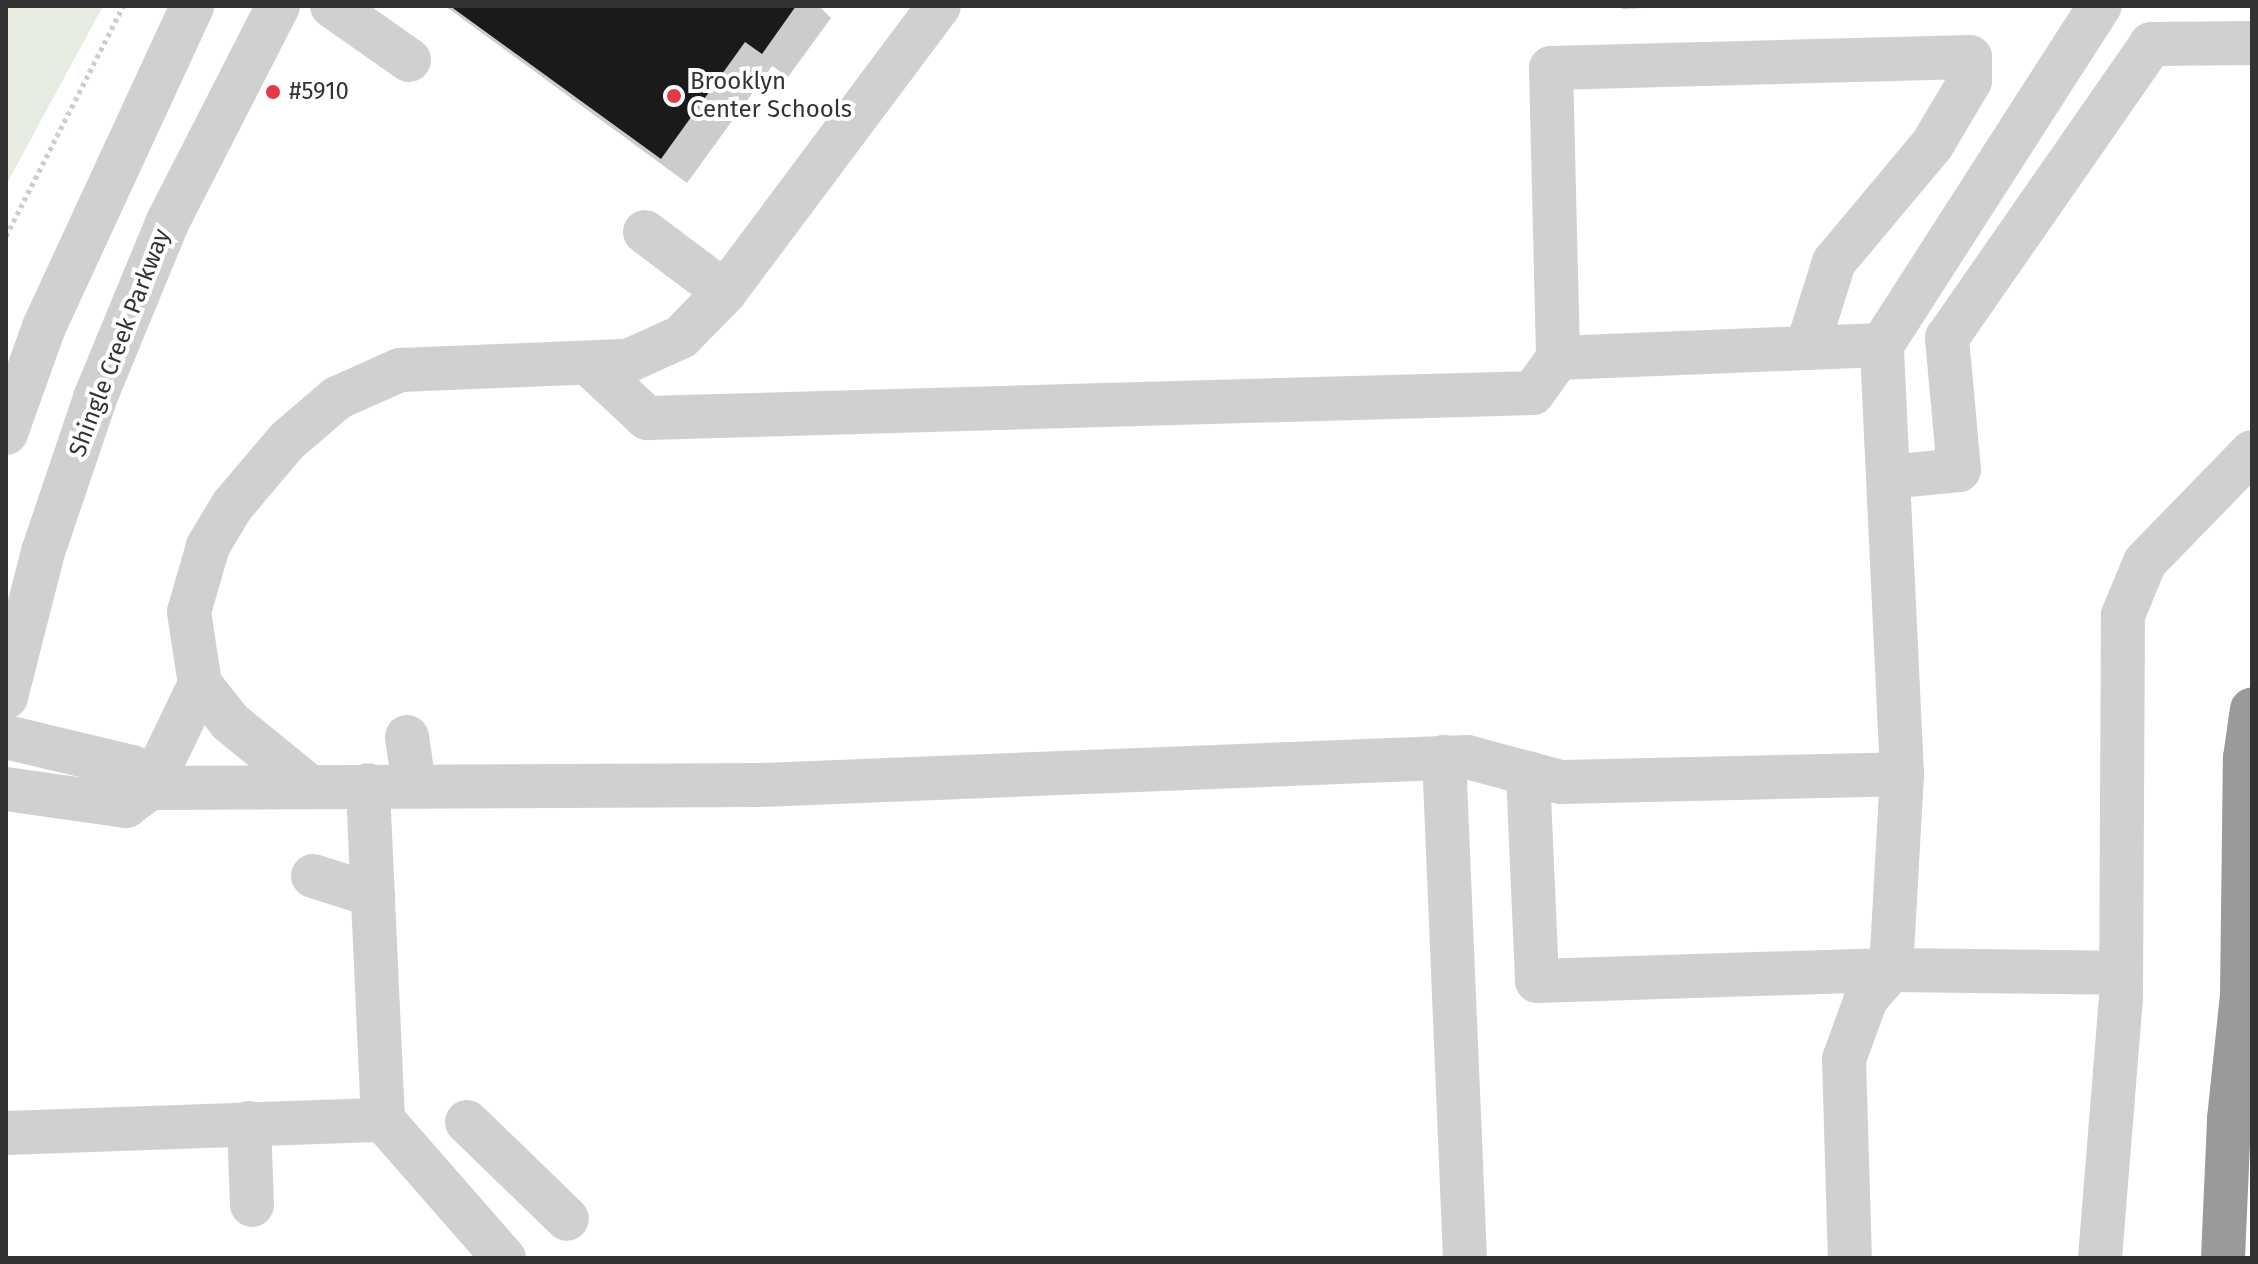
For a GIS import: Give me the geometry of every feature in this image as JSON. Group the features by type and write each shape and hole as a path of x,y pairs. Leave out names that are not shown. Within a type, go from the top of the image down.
{"highway":[{"path":"2223,1258 2229,1119 2242,995 2245,758 2252,709"},
{"path":"2242,995 2252,1043"}],"street":[{"path":"6,433 44,327 192,6"},
{"name":"Shingle Creek Parkway","path":"6,697 43,552 95,398 167,223 278,6"},
{"path":"332,6 409,60"},
{"path":"306,784 230,722 200,684 189,612 223,556 232,506 287,441 337,398 400,370 628,361 681,337 725,292 939,6"},
{"path":"1850,1258 1844,1059 1866,999 1891,970 1902,774 1882,345 1989,173 2100,6"},
{"path":"1888,477 1959,470 1947,338 2151,44 2252,43"},
{"path":"588,363 647,418 1533,393 1558,358 1551,68 1970,57 1970,81 1932,145 1834,262 1807,348"},
{"path":"1932,145 1989,173"},
{"path":"645,232 725,292"},
{"path":"1558,358 1882,345"},
{"path":"2100,1258 2121,973 2123,615 2145,562 2252,452"},
{"path":"6,789 126,806 150,788 200,684"},
{"path":"6,737 132,767 150,788"},
{"path":"407,737 414,785"},
{"path":"150,788 306,784 760,785 1444,757 1467,757 1561,782 1902,774"},
{"path":"1444,757 1465,1258"},
{"path":"1528,773 1537,981 1891,970 2121,973"},
{"path":"368,785 383,1120 504,1258"},
{"path":"313,876 373,895"},
{"path":"6,1133 383,1120"},
{"path":"467,1122 567,1219"},
{"path":"249,1123 252,1205"}],"path":[{"path":"6,236 123,6"}],"shaded area":[{"path":"6,6 103,6 6,185"}],"building":[{"path":"450,6 796,6 762,54 745,42 661,159"}],"place":[{"name":"#5910","path":"273,92"},
{"name":"Brooklyn Center Schools","path":"674,96"}]}
